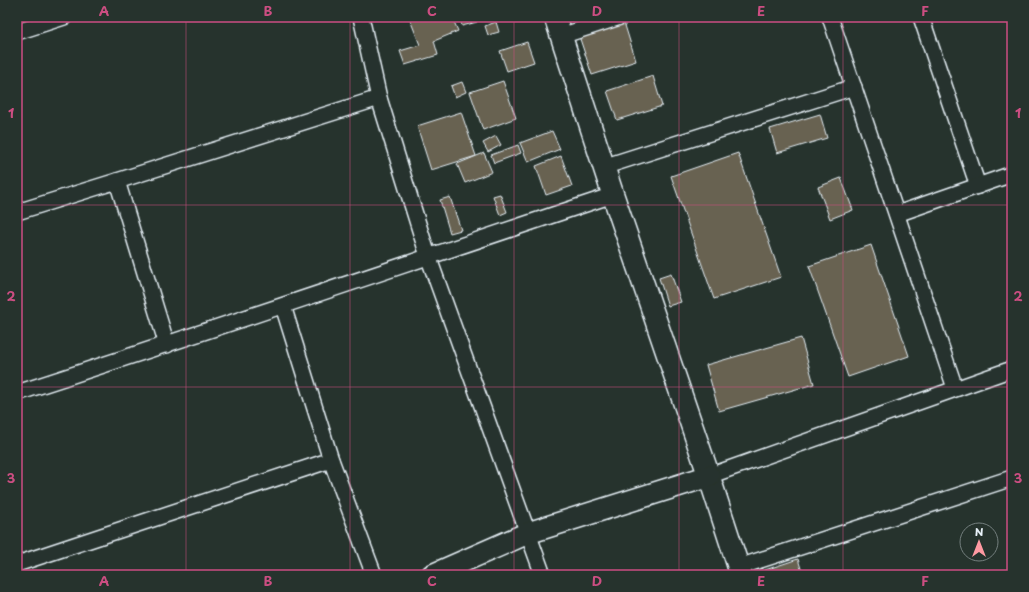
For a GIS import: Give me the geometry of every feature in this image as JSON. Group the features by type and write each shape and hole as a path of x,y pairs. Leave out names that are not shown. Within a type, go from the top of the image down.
{"street":[{"path":"361,17 380,98 428,256 543,575"},
{"path":"620,17 558,27 740,571 1012,478"},
{"path":"830,17 955,388"},
{"path":"921,17 978,186"},
{"path":"17,32 55,18"},
{"path":"604,167 854,87"},
{"path":"17,212 117,182 380,98"},
{"path":"897,214 1012,174"},
{"path":"117,182 167,344"},
{"path":"17,393 613,195"},
{"path":"282,306 331,460 374,575"},
{"path":"432,575 528,533 709,476 1012,369"},
{"path":"17,564 331,460"}],"building":[{"path":"409,17 452,17 458,31 434,41 438,55 405,65 400,51 420,45"},
{"path":"460,17 475,17 477,22 462,26"},
{"path":"623,19 636,61 592,75 578,33"},
{"path":"496,22 499,32 488,35 485,26"},
{"path":"527,42 534,62 507,71 500,51"},
{"path":"653,76 662,106 617,120 607,91"},
{"path":"503,81 516,118 483,130 470,92"},
{"path":"462,82 466,92 455,97 451,86"},
{"path":"461,112 476,156 431,170 417,126"},
{"path":"820,114 827,138 777,153 770,129"},
{"path":"552,131 560,149 528,162 520,143"},
{"path":"496,136 501,145 488,152 483,143"},
{"path":"518,145 521,153 494,163 491,155"},
{"path":"484,153 492,172 465,183 457,164"},
{"path":"738,153 781,277 714,299 671,176"},
{"path":"561,156 572,186 546,195 536,166"},
{"path":"841,178 853,210 830,219 818,187"},
{"path":"500,194 507,212 500,215 493,196"},
{"path":"450,197 461,230 450,233 440,200"},
{"path":"871,245 909,356 848,377 809,266"},
{"path":"671,274 681,302 668,306 659,278"},
{"path":"801,338 814,384 719,411 706,365"},
{"path":"798,559 803,575 757,575 756,573"}]}
